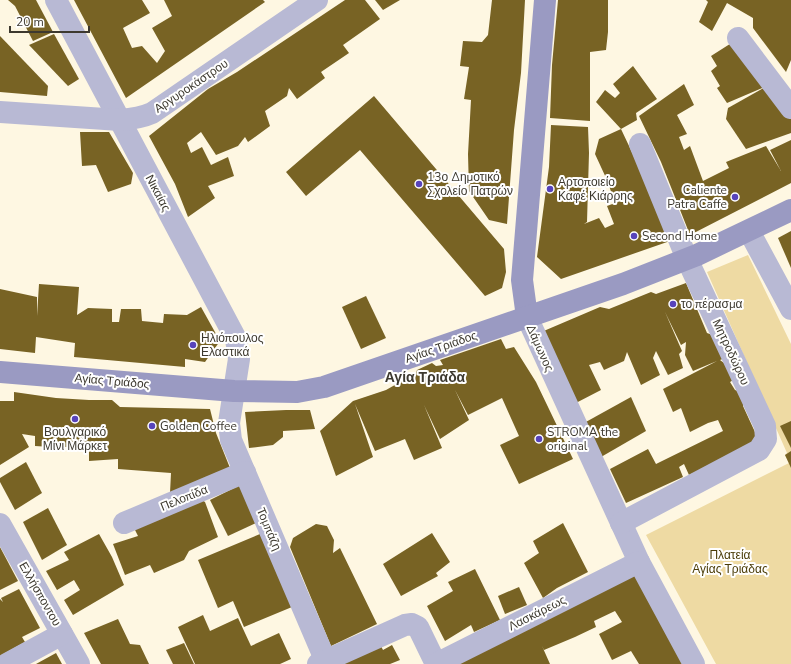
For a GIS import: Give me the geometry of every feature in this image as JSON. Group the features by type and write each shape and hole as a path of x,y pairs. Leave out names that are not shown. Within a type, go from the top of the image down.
{"main road":[{"name":"Δάμωνος","path":"526,317 522,280 544,0"},
{"name":"Αγίας Τριάδος","path":"0,372 234,391 297,392 324,387 623,284 687,259 791,210"}],"street":[{"name":"Νικαίας","path":"56,0 236,339 239,359 234,391"},
{"name":"Αργυροκάστρου","path":"0,112 120,120 135,119 152,113 317,0"},
{"path":"738,38 791,108"},
{"name":"Μητροδώρου","path":"621,523 759,450 766,439 765,426 687,259 640,144"},
{"path":"749,231 791,309"},
{"name":"Δάμωνος","path":"526,317 639,562 694,664"},
{"name":"Τομπάζη","path":"234,391 229,423 230,440 245,472 324,663"},
{"name":"Πελοπίδα","path":"124,523 245,472"},
{"name":"Ελλήσποντου","path":"0,524 79,664"},
{"name":"Λασκάρεως","path":"436,664 639,562"},
{"path":"324,663 405,625 412,624 418,628 436,664"},
{"path":"7,664 62,634"}],"green space":[{"name":"Πλατεία Αγίας Τριάδας","path":"748,255 791,344 791,664 716,664 646,535 789,463 785,455 787,453 707,272"}],"building":[{"path":"8,0 36,0 53,32 33,41 15,6"},
{"path":"74,0 142,0 150,13 123,28 132,48 142,46 157,63 165,51 152,28 172,16 164,0 263,0 265,2 126,98"},
{"path":"345,0 365,0 380,19 343,45 349,53 321,72 325,78 297,99 289,88 287,96 265,111 270,126 248,142 245,137 238,146 216,155 201,132 187,143 191,153 202,147 211,165 228,157 234,176 208,186 215,198 188,217 175,184 149,136 208,89 237,72"},
{"path":"375,0 400,0 383,10"},
{"path":"492,0 525,0 521,73 514,130 507,224 489,220 469,191 468,154 471,100 464,99 469,67 460,66 463,41 482,42 488,35"},
{"path":"558,0 608,0 608,32 606,50 590,52 590,121 550,118 552,65"},
{"path":"706,0 791,0 791,60 786,72 753,28 753,18 727,3 712,31 699,22 708,2"},
{"path":"54,34 79,79 68,86 29,45"},
{"path":"0,36 48,86 47,96 0,92"},
{"path":"733,42 767,86 727,103 717,88 720,86 711,71 717,66 711,56"},
{"path":"633,66 657,99 636,113 637,120 621,129 596,102 605,90 615,98 620,93 613,84"},
{"path":"684,84 694,105 677,115 687,134 679,137 684,150 690,146 703,181 729,168 726,162 766,146 781,171 770,150 791,140 791,183 690,235 661,162 639,116"},
{"path":"767,86 791,118 791,133 746,149 726,119 728,108"},
{"name":"13ο Δημοτικό Σχολείο Πατρών","path":"374,96 504,249 506,272 502,288 485,296 360,150 306,196 286,172"},
{"path":"551,125 588,127 589,153 587,222 584,224 599,218 605,228 614,224 607,206 615,203 607,180 595,154 599,139 621,129 670,241 561,279 537,257 549,167"},
{"path":"80,132 109,132 133,173 131,184 108,192 96,165 82,166"},
{"path":"791,231 791,268 778,238"},
{"path":"686,283 707,333 715,336 725,358 720,360 728,366 735,379 730,382 735,390 740,392 744,401 743,406 760,443 689,475 684,464 679,467 683,477 626,503 610,469 648,449 656,464 723,431 718,420 690,432 681,408 673,412 663,389 717,361 693,371 685,355 686,342 681,345 665,312 682,351 679,354 683,368 668,375 656,351 653,358 660,375 641,385 627,352 624,361 604,370 600,362 589,365 601,390 572,405 539,333 600,307 609,309 651,292 656,294"},
{"path":"39,284 79,287 77,315 88,308 112,309 112,322 119,322 121,309 141,309 142,321 163,323 164,314 187,315 201,307 220,341 205,362 185,359 185,367 74,357 75,343 36,337 35,353 0,349 0,289 37,297 37,316"},
{"path":"366,296 386,338 361,349 342,307"},
{"path":"501,339 506,349 514,347 536,382 573,459 519,484 500,445 519,436 502,398 468,415 455,390 469,420 440,439 424,405 442,448 414,460 405,439 375,451 355,404 373,457 336,476 320,431 353,401 386,390 409,377 413,382 417,370 432,363 436,366 443,365 440,360"},
{"path":"14,392 56,398 112,400 120,407 210,409 216,433 232,473 170,493 171,473 118,469 118,459 89,461 89,447 35,446 35,436 22,434 29,447 0,465 0,401 14,401"},
{"path":"631,397 646,431 601,457 584,423"},
{"path":"310,410 315,429 283,431 283,437 273,445 249,448 245,412"},
{"path":"791,421 791,448 780,426"},
{"path":"791,451 791,468 785,455"},
{"path":"26,462 42,493 15,510 0,482 0,478"},
{"path":"240,485 256,523 228,536 210,500"},
{"path":"197,497 205,502 218,537 189,551 184,560 154,573 150,565 125,575 113,544 138,536 134,528"},
{"path":"48,508 67,545 42,560 23,522"},
{"path":"563,523 588,572 557,588 543,598 524,563 539,553 533,541"},
{"path":"316,524 327,526 334,540 333,553 340,548 377,624 331,646 290,547 293,538"},
{"path":"432,533 450,562 436,573 438,576 401,596 383,564"},
{"path":"99,534 112,557 124,585 73,615 64,600 80,590 74,580 57,590 46,571 69,560 64,552"},
{"path":"260,534 292,607 244,627 233,601 218,608 198,560"},
{"path":"0,547 18,581 0,590"},
{"path":"475,569 500,620 474,632 471,625 445,641 427,606 453,591 448,582"},
{"path":"635,575 683,664 639,664 631,651 612,660 599,634 622,622 615,611 594,621 596,627 544,650 542,646 550,664 451,664"},
{"path":"519,587 527,605 505,614 498,596"},
{"path":"19,589 40,628 22,637 25,642 0,656 0,599 3,602 1,598"},
{"path":"203,615 210,631 238,618 251,646 279,633 291,659 280,664 195,664 178,627"},
{"path":"118,619 130,644 140,645 149,664 101,664 84,633"},
{"path":"184,643 194,664 173,664 166,650"},
{"path":"380,644 383,650 392,645 400,660 390,664 341,664"},
{"path":"56,653 62,664 36,664"}],"place":[{"name":"13ο Δημοτικό Σχολείο Πατρών","path":"419,184"},
{"name":"Αρτοποιείο Καφέ Κιάρρης","path":"550,189"},
{"name":"Caliente Patra Caffe","path":"735,197"},
{"name":"Second Home","path":"634,236"},
{"name":"το πέρασμα","path":"673,304"},
{"name":"Ηλιόπουλος Ελαστικά","path":"193,345"},
{"name":"Βουλγαρικό Μίνι Μάρκετ","path":"75,419"},
{"name":"Golden Coffee","path":"152,426"},
{"name":"STROMA the original","path":"539,439"}],"district":[{"name":"Αγία Τριάδα","path":"425,377"}]}
